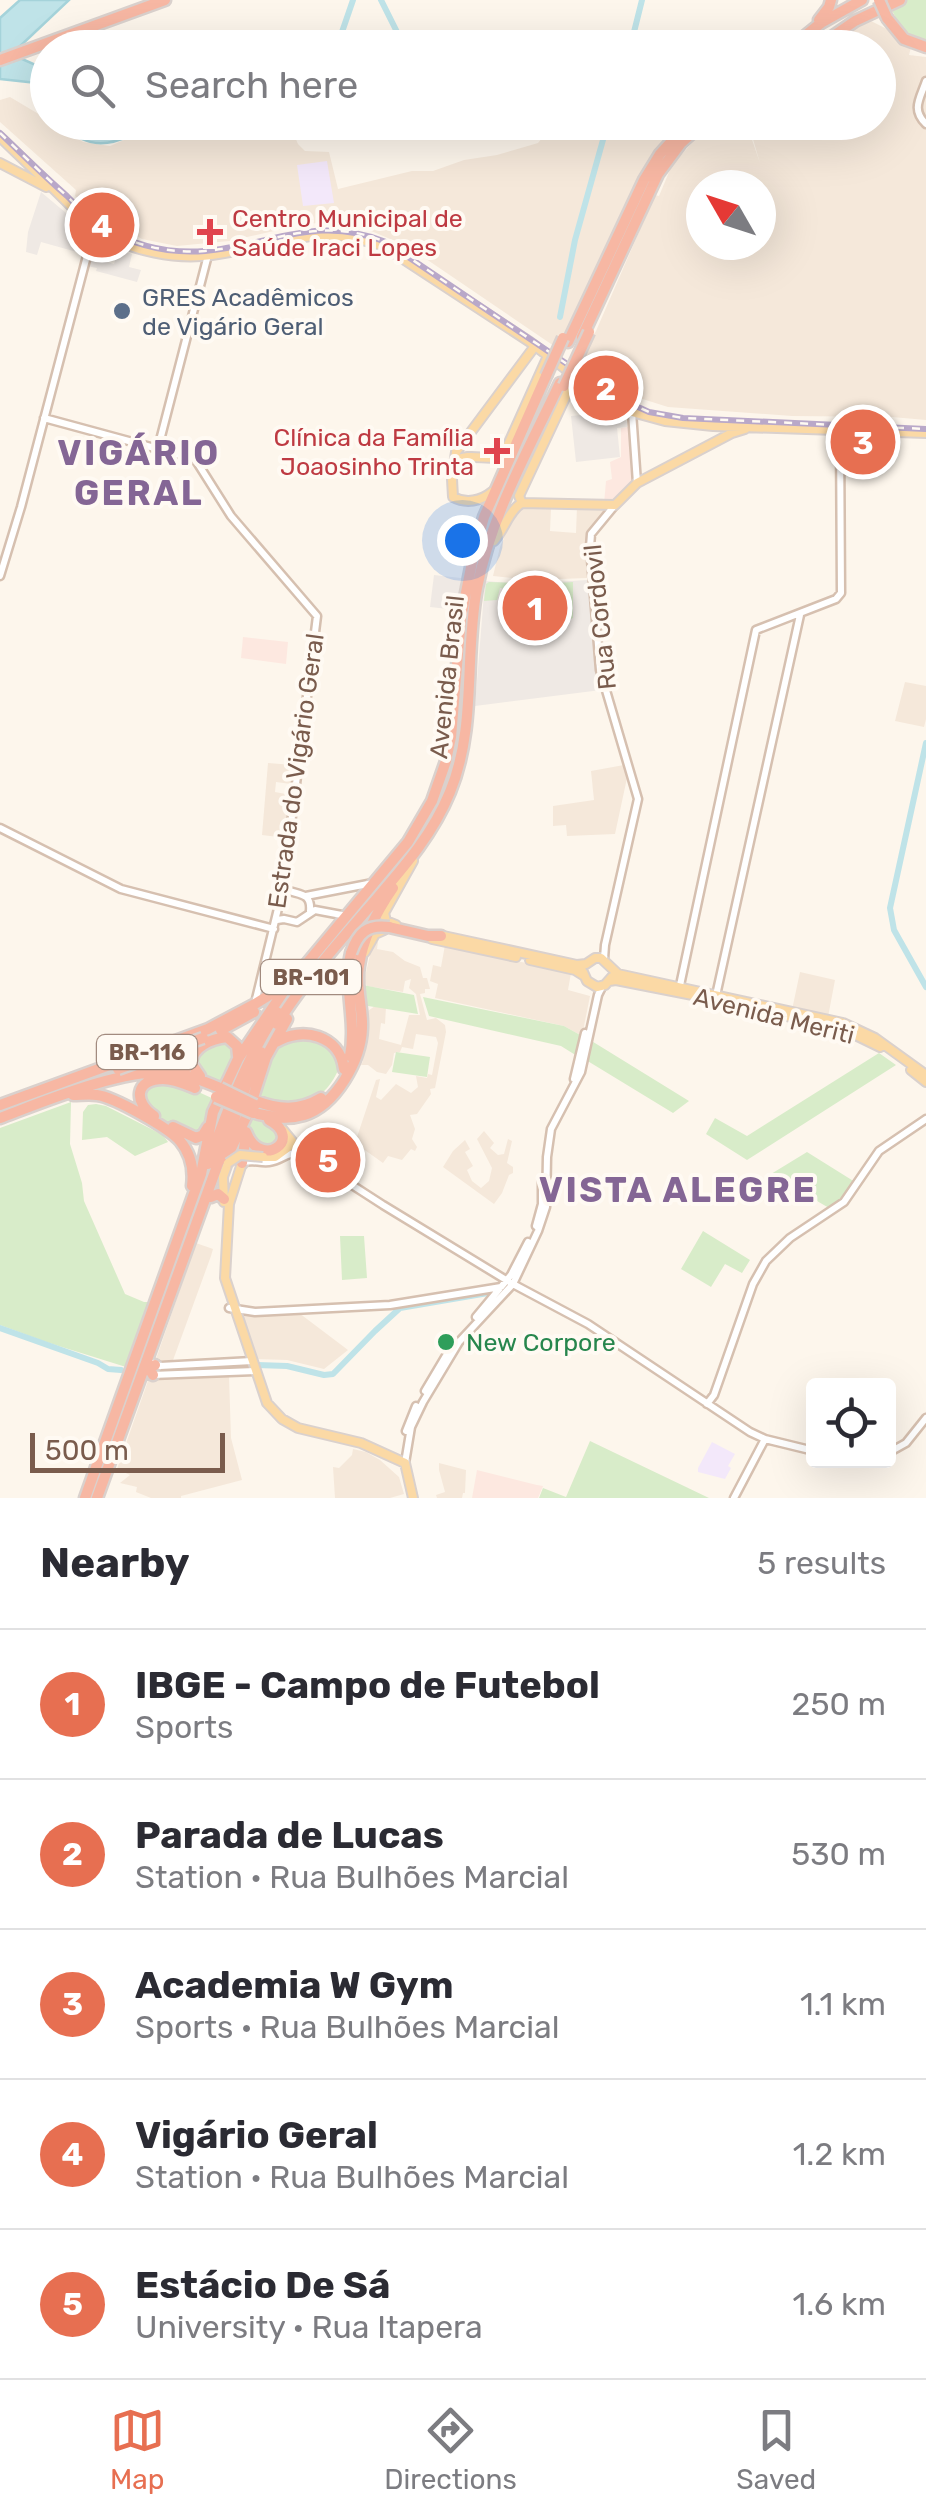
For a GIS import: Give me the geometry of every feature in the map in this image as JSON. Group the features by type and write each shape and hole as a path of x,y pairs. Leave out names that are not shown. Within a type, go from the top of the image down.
{"highway":[{"path":"89,30 175,0"},
{"path":"808,30 826,12 831,0"},
{"path":"814,25 854,0"},
{"path":"812,30 862,0"},
{"path":"837,30 884,0 890,20 925,49"},
{"path":"841,30 900,0"},
{"path":"94,30 160,4"},
{"path":"0,63 30,52"},
{"path":"0,63 30,54"},
{"name":"Avenida Brasil","path":"96,1496 152,1367 211,1196 254,1109 258,1077 272,1046 303,994 414,860 454,794 468,742 480,590 494,541 558,382 561,347 641,176 666,140"},
{"name":"Avenida Brasil","path":"96,1496 246,1086 272,1031 294,998 424,842 444,805 458,768 467,720 476,590 491,536 558,382 561,347 644,180 675,140"},
{"name":"Avenida Brasil","path":"561,347 665,155 685,140"},
{"name":"Avenida Brasil","path":"96,1496 100,1454 201,1174 210,1122 238,1060 284,991 419,826 437,791 452,737 464,603 484,517 493,494 589,332 664,172 691,140"},
{"name":"Avenida Brasil","path":"96,1496 130,1385 225,1116 258,1042 294,988 414,839 434,806 457,730 466,619 480,548 504,482 558,382"},
{"path":"499,527 515,478"},
{"path":"480,548 493,494"},
{"path":"446,764 457,730"},
{"name":"BR-101","path":"454,794 458,768"},
{"path":"254,1109 299,1112 313,1108 327,1100 350,1068 361,1039 359,966 379,909 405,870"},
{"name":"BR-101","path":"344,916 386,876"},
{"path":"254,1109 316,1102 344,1069 353,1037 348,976 351,953 362,932 388,924 428,936 442,936"},
{"name":"BR-116","path":"0,1115 208,1029 298,974"},
{"name":"BR-116","path":"66,1093 117,1066 203,1038 240,1021 284,991"},
{"path":"272,1046 292,1035 328,1040 339,1050 344,1069"},
{"path":"238,1060 238,1050 231,1039 223,1037 204,1044 191,1060 200,1076 254,1109 282,1129 284,1135 276,1149 266,1152 250,1142 246,1132"},
{"path":"117,1066 140,1058"},
{"path":"158,1060 200,1076"},
{"path":"66,1093 153,1068 186,1070"},
{"name":"BR-116","path":"0,1115 142,1074 176,1073 198,1078 219,1090"},
{"path":"142,1074 174,1078 195,1088"},
{"path":"140,1093 148,1083 160,1080 219,1090"},
{"path":"116,1102 113,1092 118,1086 134,1082 140,1086 140,1102 146,1110 198,1145 195,1161 190,1159"},
{"path":"66,1093 97,1095 116,1102 180,1141 190,1159 193,1176 188,1206"},
{"path":"240,1167 254,1109"},
{"path":"192,1138 205,1134 210,1122"},
{"path":"211,1196 218,1194 224,1206"},
{"path":"200,1225 202,1208"},
{"path":"174,1263 176,1244"},
{"path":"100,1454 130,1385"}],"main road":[{"path":"0,138 94,233 148,256 177,260 208,258 312,234 366,240 400,255 534,348 561,347"},
{"path":"0,138 5,150 0,156"},
{"path":"19,156 9,155 3,166 42,184 96,230 118,241 165,254 208,258"},
{"path":"522,503 519,496 558,382 570,376 561,347"},
{"path":"561,347 586,384 608,401 664,420 732,430 924,434"},
{"path":"457,457 504,456 561,347"},
{"path":"493,494 478,500 453,497 457,457 534,348"},
{"path":"558,382 586,384"},
{"name":"Rua Cordovil","path":"615,506 636,483 732,430"},
{"path":"478,500 484,517"},
{"path":"494,541 522,503 615,506"},
{"name":"Avenida Brasil","path":"388,924 384,916 386,907 414,860"},
{"path":"359,966 374,937 386,930 575,970 591,985 606,984 612,968 601,956 577,965 442,936"},
{"path":"584,975 586,964"},
{"name":"Avenida Meriti","path":"612,968 618,974 849,1031 926,1078"},
{"name":"Avenida Meriti","path":"606,984 616,980 679,989"},
{"path":"282,1129 292,1141 287,1149 276,1156 240,1155 228,1164 223,1181 220,1270 266,1410 299,1434 359,1446 401,1463 410,1498"},
{"path":"228,1164 231,1172 240,1167"},
{"path":"226,1223 240,1167"},
{"path":"223,1181 228,1176 234,1183"},
{"path":"224,1206 224,1271 234,1310"}],"street":[{"path":"926,81 917,106 926,124"},
{"path":"0,576 94,233"},
{"path":"44,418 158,448 208,258"},
{"path":"632,412 636,483"},
{"path":"679,989 756,630 797,617 840,595 840,432"},
{"name":"Estrada do Vigário Geral","path":"158,448 195,458 231,516 317,616 285,892 256,999"},
{"path":"600,506 605,510 604,516"},
{"name":"Rua Cordovil","path":"601,956 638,799 600,670 590,542 592,531 615,506"},
{"path":"716,997 797,617"},
{"path":"0,828 121,889 278,920 298,921 310,903 374,883"},
{"path":"285,892 344,916"},
{"path":"401,1463 414,1419 467,1330 506,1286 545,1214 550,1129 578,1079 598,995 606,984"},
{"path":"506,1286 539,1216 547,1129 575,1076 594,993 591,985"},
{"path":"707,1404 714,1395 763,1264 778,1247 844,1202 879,1152 926,1119"},
{"path":"292,1141 304,1154 506,1286 584,1320 750,1432 806,1449"},
{"path":"240,1167 250,1160 271,1162 290,1152 304,1154"},
{"path":"234,1310 384,1306 506,1286"},
{"path":"152,1367 251,1366"},
{"path":"896,1448 906,1443 926,1418"},
{"path":"734,1498 765,1439"}],"shaded area":[{"path":"869,20 889,30 853,30"},
{"path":"896,34 911,47 909,55 926,57 926,420 668,407 633,396 579,358 596,331 672,165 695,140 752,140 760,163 753,140 896,140"},
{"path":"10,97 30,109 30,140 80,140 110,146 124,140 296,140 305,151 329,152 338,189 412,171 433,171 540,140 664,140 645,167 557,348 407,246 364,228 332,222 305,224 229,241 177,246 142,239 75,196 76,190 0,122 0,100"},
{"path":"327,161 334,203 303,206 297,165"},
{"path":"41,192 90,233 84,254 41,242 37,255 26,252"},
{"path":"95,238 105,241 100,260 114,264 118,249 132,254 129,267 141,270 137,282 87,266"},
{"path":"600,400 627,422 627,427 617,428 620,457 576,462 571,416 582,415 581,408 590,413"},
{"path":"628,427 633,480 610,504 604,504 606,481 612,479 610,462 621,457 621,428"},
{"path":"518,506 551,508 550,531 576,533 577,507 603,508 603,515 588,535 587,578 533,580 493,576 500,547"},
{"path":"434,575 461,578 457,610 430,607"},
{"path":"587,580 601,690 475,706 485,581 522,584"},
{"path":"243,637 288,642 286,664 241,658"},
{"path":"905,682 926,686 924,727 895,721"},
{"path":"268,763 293,765 291,784 276,782 275,792 291,795 286,838 262,835"},
{"path":"624,765 627,778 615,834 567,836 566,825 553,826 553,806 594,800 591,771"},
{"path":"375,941 377,949 393,952 420,967 430,989 420,994 427,1020 436,1018 445,1025 446,1032 435,1088 430,1089 431,1094 417,1114 410,1115 415,1129 412,1139 417,1147 402,1160 388,1156 383,1163 355,1143 376,1080 380,1079 376,1097 381,1100 396,1084 411,1093 418,1087 416,1076 432,1075 438,1043 436,1037 416,1034 413,1049 402,1047 394,1053 386,1074 361,1065 365,1013 375,1006 386,1007 379,1039 401,1045 409,1015 420,1015 416,994 409,988 411,979 405,981 403,992 367,986 364,981"},
{"path":"445,945 571,973 568,990 590,996 582,1036 564,1026 435,998 438,984 430,981 433,965 441,967"},
{"path":"800,972 835,980 828,1017 792,1010"},
{"path":"484,1131 494,1143 490,1148 498,1155 504,1154 508,1139 512,1141 507,1163 513,1167 513,1173 494,1204 443,1167 465,1140 470,1149 465,1152 473,1166 467,1170 472,1181 481,1188 489,1181 492,1168 477,1139"},
{"path":"196,1243 213,1249 211,1256 172,1363 156,1359"},
{"path":"299,1313 348,1350 324,1369 287,1360 254,1359 240,1316"},
{"path":"229,1376 231,1438 242,1480 181,1498 151,1498 136,1492 137,1487 120,1483 130,1475 117,1469 149,1378"},
{"path":"712,1442 735,1454 725,1479 698,1472"},
{"path":"353,1449 380,1460 399,1477 404,1494 390,1498 335,1498 333,1467 339,1468"},
{"path":"439,1463 466,1470 462,1498 437,1498 445,1492"},
{"path":"477,1470 543,1486 538,1498 472,1498"}],"green space":[{"path":"907,0 926,0 926,41 904,28 890,6"},
{"path":"489,582 541,584 548,597 543,584 573,582 573,618 560,623 552,632 528,635 523,601 524,617 519,621 500,611 502,604 510,605 513,590 500,588 497,600 484,601"},
{"path":"364,933 353,966 358,1026 357,1043 350,1061 338,1083 329,1094 319,1102 308,1107 295,1109 287,1110 308,1106 324,1097 350,1059 354,1022 350,960"},
{"path":"358,984 414,995 418,1014 362,1005"},
{"path":"423,997 564,1026 582,1036 577,1056 561,1046 429,1016"},
{"path":"291,1038 320,1040 336,1051 339,1068 316,1098 282,1106 257,1099 256,1103 268,1107 254,1106 275,1113 310,1111 284,1117 252,1110 251,1115 272,1124 281,1134 275,1147 269,1149 261,1150 247,1136 247,1126 255,1088 271,1052 280,1041"},
{"path":"224,1039 237,1051 223,1085 192,1066 196,1051"},
{"path":"590,1040 689,1101 673,1113 586,1060"},
{"path":"396,1052 430,1057 427,1077 392,1072"},
{"path":"879,1053 896,1065 747,1160 706,1134 715,1118 747,1136"},
{"path":"158,1081 216,1100 204,1131 190,1136 148,1110 143,1091"},
{"path":"71,1102 70,1144 84,1201 125,1294 152,1302 126,1367 0,1325 0,1128"},
{"path":"96,1104 163,1135 168,1142 135,1156 107,1137 82,1140 83,1112 88,1105"},
{"path":"807,1152 855,1182 845,1198 829,1208 771,1174"},
{"path":"703,1231 750,1260 742,1273 725,1264 711,1287 681,1269"},
{"path":"340,1236 364,1236 367,1278 342,1280"},
{"path":"590,1441 709,1498 539,1498 543,1488 566,1497"}],"water":[{"path":"20,0 69,0 37,30 30,30 30,37 16,50 30,63 30,82 0,79 0,18"},
{"path":"85,140 118,140 108,143"}],"waterway":[{"path":"343,30 353,0"},
{"path":"381,0 396,30"},
{"path":"634,30 642,0"},
{"path":"560,317 575,240 603,140"},
{"path":"926,743 890,908 894,930 926,987"},
{"path":"257,1365 333,1374 400,1308 488,1293"},
{"path":"0,1328 108,1369 121,1370"},
{"path":"200,1367 247,1365"}],"railway":[{"path":"0,133 93,220 138,243 178,251 205,251 316,231 361,234 386,242 616,397 649,412 683,418 926,429"}],"place":[{"name":"Vigário Geral","path":"102,225"},
{"name":"Centro Municipal de Saúde Iraci Lopes","path":"210,232"},
{"name":"GRES Acadêmicos de Vigário Geral","path":"122,311"},
{"name":"Parada de Lucas","path":"606,388"},
{"name":"Academia W Gym","path":"863,442"},
{"name":"Clínica da Família Joaosinho Trinta","path":"497,451"},
{"name":"IBGE - Campo de Futebol","path":"535,608"},
{"name":"Estácio De Sá","path":"328,1160"},
{"name":"New Corpore","path":"446,1342"}],"district":[{"name":"VIGÁRIO GERAL","path":"139,473"},
{"name":"VISTA ALEGRE","path":"678,1190"}]}
